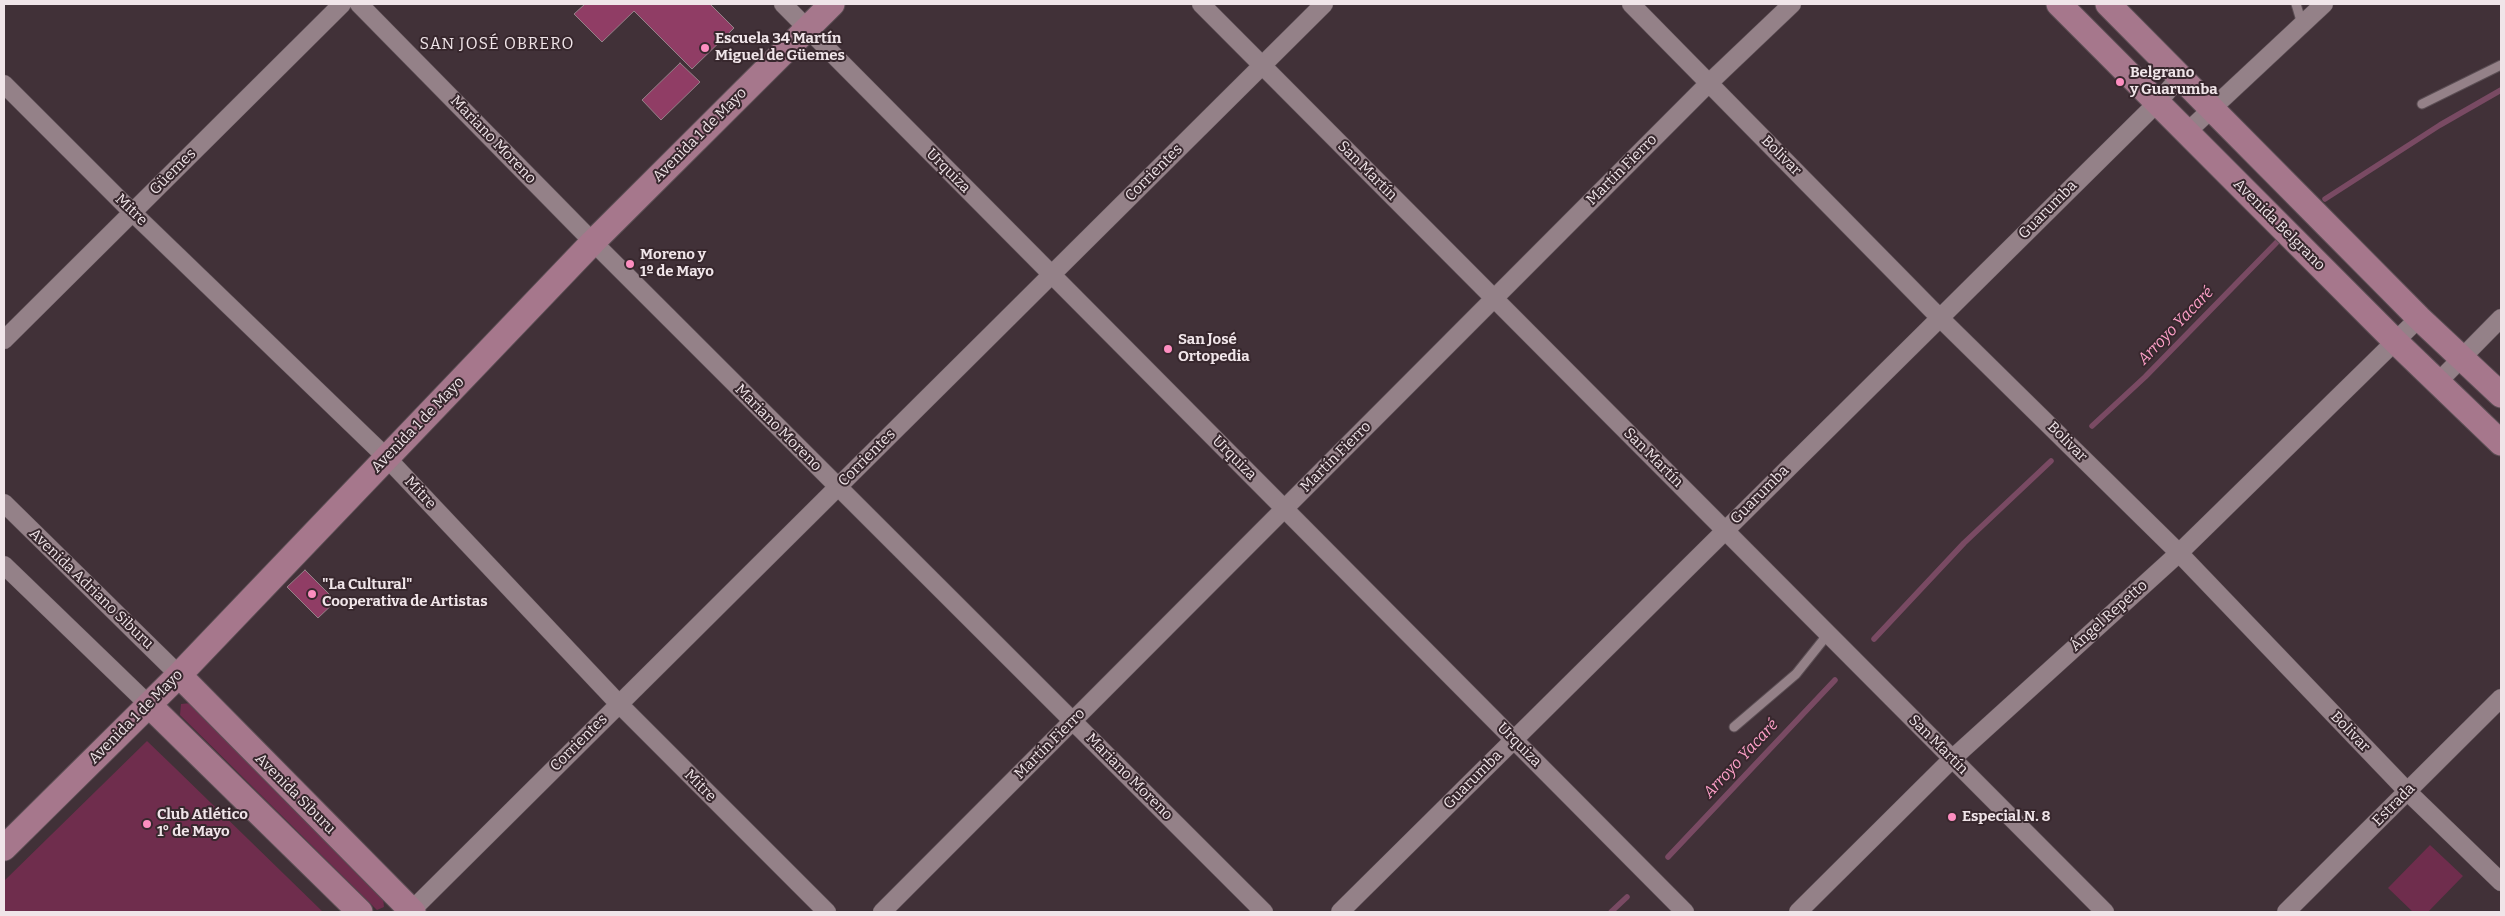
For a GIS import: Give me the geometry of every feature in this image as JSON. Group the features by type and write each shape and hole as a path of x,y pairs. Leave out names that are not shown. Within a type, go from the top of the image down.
{"main road":[{"name":"Avenida 1 de Mayo","path":"4,848 179,674 593,242 832,4"},
{"name":"Avenida Belgrano","path":"2059,4 2394,341 2439,381 2501,443"},
{"path":"2108,4 2420,318 2463,357 2501,396"},
{"name":"Avenida Siburu","path":"179,674 412,912"},
{"path":"148,705 360,912"}],"street":[{"name":"Güemes","path":"4,340 342,4"},
{"name":"Mariano Moreno","path":"359,4 593,242 1264,912"},
{"name":"Urquiza","path":"783,4 1685,912"},
{"name":"San Martín","path":"1201,4 2105,912"},
{"name":"Corrientes","path":"412,912 1324,4"},
{"name":"Bolivar","path":"1631,4 1939,317 2179,553 2408,792 2501,882"},
{"name":"Martín Fierro","path":"882,912 1709,83 1792,4"},
{"path":"2187,132 2210,108 2324,4"},
{"name":"Guarumba","path":"1340,912 2156,103 2180,77"},
{"name":"Mitre","path":"4,84 132,212 387,458 619,704 827,912"},
{"name":"Ángel Repetto","path":"1798,912 1952,759 2179,553 2394,341 2420,318"},
{"path":"2439,381 2501,318"},
{"name":"Avenida Adriano Siburu","path":"4,503 179,674"},
{"path":"4,565 148,705"},
{"name":"Estrada","path":"2286,912 2501,698"}],"lane":[{"path":"2296,4 2302,24"},
{"path":"2422,104 2501,65"},
{"path":"1734,727 1796,674 1828,634"}],"shaded area":[{"path":"191,703 383,898 384,907 377,910 180,715 181,704"},
{"name":"Club Atlético 1° de Mayo","path":"147,741 323,912 4,912 4,881"},
{"path":"2430,845 2463,876 2428,912 2413,912 2388,888"}],"building":[{"path":"585,4 710,4 734,28 692,69 634,11 602,42 574,14"},
{"path":"680,63 700,82 661,120 642,100"},
{"name":"\"La Cultural\" Cooperativa de Artistas","path":"305,570 336,601 318,618 287,587"}],"waterway":[{"name":"Arroyo Yacaré","path":"2325,199 2440,125 2501,90"},
{"name":"Arroyo Yacaré","path":"2092,426 2145,377 2277,242"},
{"name":"Arroyo Yacaré","path":"1874,639 1964,543 2051,461"},
{"name":"Arroyo Yacaré","path":"1668,857 1835,680"},
{"name":"Arroyo Yacaré","path":"1611,912 1627,897"}],"place":[{"name":"Escuela 34 Martín Miguel de Güemes","path":"705,48"},
{"name":"Belgrano y Guarumba","path":"2120,82"},
{"name":"Moreno y 1º de Mayo","path":"630,264"},
{"name":"San José Ortopedia","path":"1168,349"},
{"name":"\"La Cultural\" Cooperativa de Artistas","path":"312,594"},
{"name":"Especial N. 8","path":"1952,817"},
{"name":"Club Atlético 1° de Mayo","path":"147,824"}],"district":[{"name":"SAN JOSÉ OBRERO","path":"497,45"}]}
